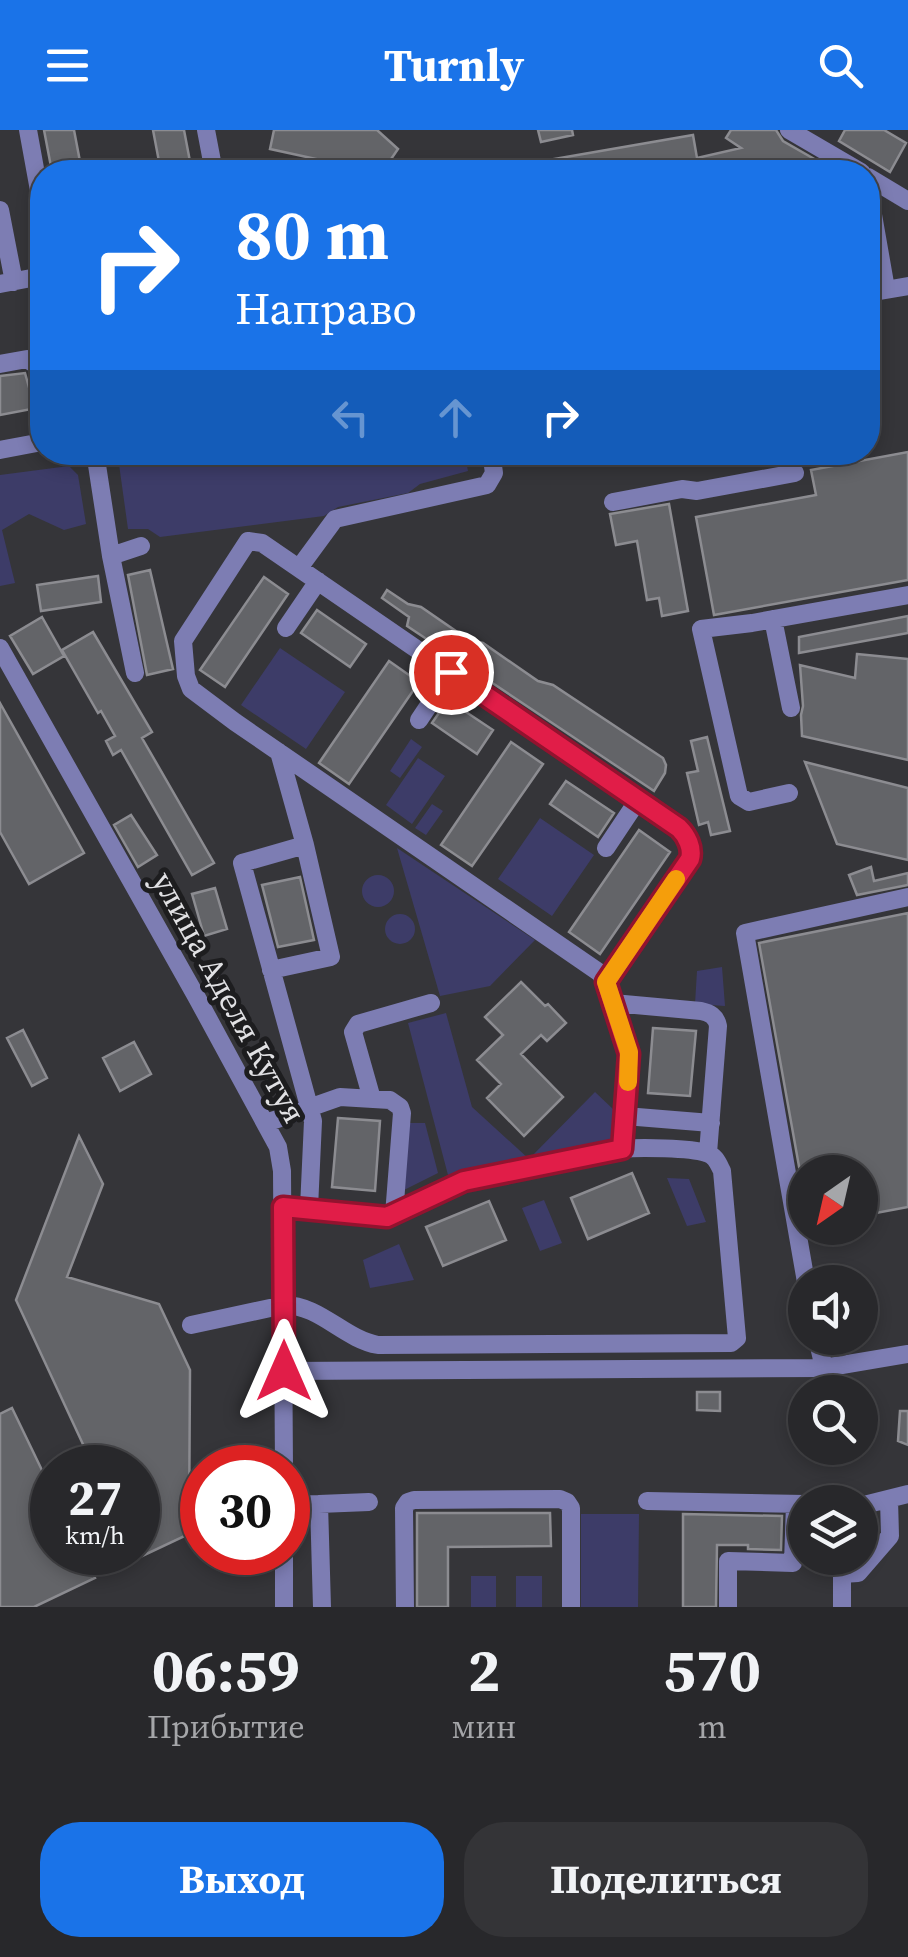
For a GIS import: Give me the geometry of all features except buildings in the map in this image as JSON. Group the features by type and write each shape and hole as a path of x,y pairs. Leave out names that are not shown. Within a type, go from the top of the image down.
{"street":[{"path":"28,130 33,160"},
{"path":"206,130 212,160"},
{"path":"790,130 840,160"},
{"path":"880,184 908,201"},
{"path":"0,210 7,283"},
{"path":"880,291 908,286"},
{"path":"0,364 30,360"},
{"path":"0,450 30,444"},
{"path":"97,465 135,673"},
{"path":"299,568 335,519 480,488 487,485 494,473 493,465"},
{"path":"612,502 796,473"},
{"path":"602,986 688,862 691,854 682,830 262,543 248,541 183,641 186,676 195,694 592,966 602,986 613,1004 629,1054 622,1149"},
{"path":"111,556 141,546"},
{"path":"286,628 318,581"},
{"path":"789,793 749,802 739,796 701,630 908,595"},
{"path":"774,620 791,708"},
{"name":"улица Аделя Кутуя","path":"0,648 266,1122 281,1159 284,1445"},
{"path":"419,720 451,672"},
{"path":"272,970 332,956 279,752"},
{"path":"606,848 638,800"},
{"path":"305,845 242,863 309,1107 314,1134 309,1208"},
{"path":"803,1265 745,933 908,897"},
{"path":"372,1098 353,1032 355,1027 430,1003"},
{"path":"613,1004 701,1011 716,1018 708,1153"},
{"path":"266,1122 340,1097 392,1101 402,1113 394,1214"},
{"path":"625,1116 711,1123"},
{"path":"190,1325 284,1305 308,1309 356,1338 378,1345 732,1342 738,1334 722,1171 708,1153 622,1149 464,1181 384,1218 283,1207"},
{"path":"284,1371 824,1368 908,1354"},
{"path":"821,1355 824,1368"},
{"path":"878,1545 890,1536 899,1496"},
{"path":"405,1607 404,1508 408,1502 560,1500 571,1508 572,1607"},
{"path":"310,1504 368,1502"},
{"path":"647,1502 788,1504"},
{"path":"319,1504 322,1607"},
{"path":"728,1607 728,1562 788,1562"},
{"path":"284,1575 284,1607"},
{"path":"842,1607 848,1575"}],"shaded area":[{"path":"119,465 467,465 468,471 420,484 408,493 338,507 324,516 160,537 148,529 128,529"},
{"path":"69,466 78,475 86,524 64,530 29,514 2,530 15,583 0,586 0,475"},
{"path":"280,648 345,692 306,749 241,705"},
{"path":"411,739 422,747 400,778 390,771"},
{"path":"418,758 445,776 412,824 386,805"},
{"path":"432,804 443,811 426,835 415,828"},
{"path":"540,818 594,855 552,916 498,879"},
{"path":"397,848 535,940 490,986 440,996"},
{"path":"378,875 389,880 394,891 389,902 378,907 367,902 362,891 367,880"},
{"path":"400,914 410,919 415,929 410,939 400,944 390,939 385,929 390,919"},
{"path":"722,967 725,1006 695,1004 697,971"},
{"path":"446,1013 472,1107 529,1159 595,1092 614,1110 613,1144 448,1175 408,1023"},
{"path":"408,1123 425,1123 438,1173 404,1190"},
{"path":"667,1178 689,1179 706,1222 687,1226"},
{"path":"544,1200 562,1243 540,1251 522,1208"},
{"path":"399,1244 414,1280 370,1288 363,1260"},
{"path":"581,1514 639,1514 638,1607 581,1607"},
{"path":"471,1576 496,1576 496,1607 471,1607"},
{"path":"516,1576 542,1576 542,1607 516,1607"}],"slow traffic":[{"path":"628,1082 629,1052 606,982 676,879"}],"route":[{"path":"284,1371 283,1207 387,1217 464,1181 622,1149 629,1054 606,982 690,859 691,850 679,828 451,672"}]}
